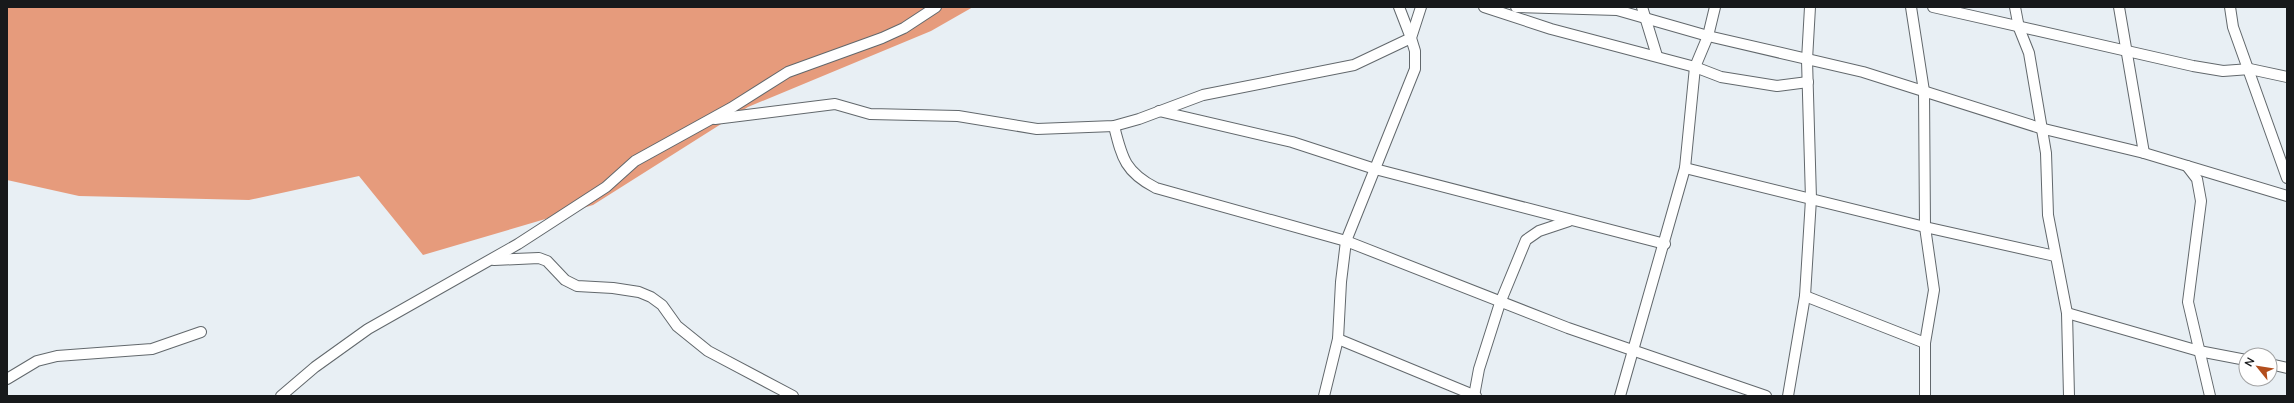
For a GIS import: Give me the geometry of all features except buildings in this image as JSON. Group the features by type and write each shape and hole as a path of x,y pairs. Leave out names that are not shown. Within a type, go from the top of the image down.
{"street":[{"path":"281,396 315,367 368,329 402,308 470,274 606,187 635,161 709,120 788,72 882,38 904,28 936,7"},
{"path":"1324,396 1338,339 1341,282 1346,241 1415,69 1416,51 1399,7"},
{"path":"1484,7 1551,29 1657,56 1695,67 1722,77 1777,86 1808,82"},
{"path":"1516,7 1617,10 1708,36 1863,72 2040,128 2144,153 2287,196"},
{"path":"1642,7 1657,56"},
{"path":"1620,396 1665,244 1685,168 1695,67 1708,36 1714,7"},
{"path":"1788,396 1805,296 1811,199 1807,60 1810,7"},
{"path":"1911,7 1924,91 1925,227 1934,290 1928,316 1925,343 1925,396"},
{"path":"1933,7 2128,53 2223,71 2250,69 2287,77"},
{"path":"2015,7 2019,28 2029,53 2040,128 2047,161 2046,199 2055,256 2067,313 2069,396"},
{"path":"2119,7 2144,153"},
{"path":"2230,7 2233,26 2250,69 2287,178"},
{"path":"709,120 835,104 854,111 870,114 958,116 1036,129 1078,129 1114,126 1203,95 1354,65 1411,38 1421,9"},
{"path":"1159,111 1292,142 1375,169 1570,221 1665,244"},
{"path":"1114,126 1124,162 1131,174 1142,182 1156,188 1346,241 1500,302 1766,396"},
{"path":"2187,166 2197,179 2201,201 2198,234 2188,302 2210,396"},
{"path":"1685,168 1925,227 2055,256"},
{"path":"1338,339 1475,396 1479,369 1500,302 1526,240 1540,230 1570,221"},
{"path":"492,260 539,258 547,261 565,280 577,286 626,290 651,296 662,306 677,326 708,350 793,396"},
{"path":"1805,296 1925,343"},
{"path":"2067,313 2199,351 2238,358"},
{"path":"7,379 37,361 57,356 152,349 201,332"}],"shaded area":[{"path":"7,7 973,7 931,31 748,107 593,205 423,255 359,176 249,200 79,196 7,180"}]}
